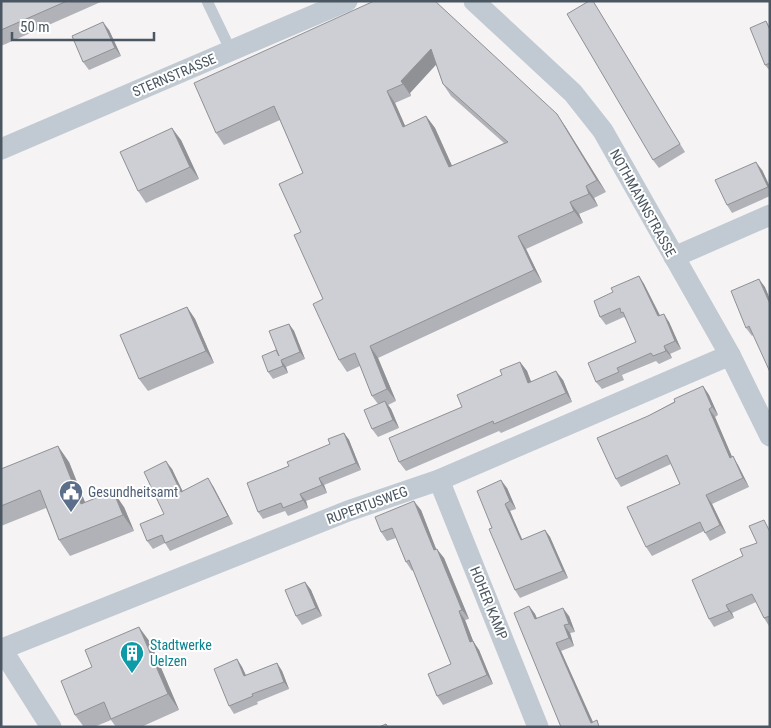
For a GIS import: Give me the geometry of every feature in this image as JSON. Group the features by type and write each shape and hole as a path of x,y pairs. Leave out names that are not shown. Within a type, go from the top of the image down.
{"street":[{"name":"STERNSTRASSE","path":"1,149 346,1"},
{"name":"NOTHMANNSTRASSE","path":"474,1 579,100 603,131 730,355 770,436"},
{"path":"674,257 770,214"},
{"name":"RUPERTUSWEG","path":"2,648 348,511 439,480 730,355"},
{"name":"HOHER KAMP","path":"439,480 538,727"},
{"path":"2,648 51,727"}],"lane":[{"path":"208,1 230,51"}],"building":[{"path":"1,1 67,1 1,30"},
{"path":"374,1 435,1 557,114 597,180 586,186 589,194 570,202 574,211 518,236 534,270 370,346 387,389 372,396 355,353 339,360 313,304 323,299 294,235 301,232 279,184 303,173 274,106 216,133 194,83","holes":["431,49 443,84 508,142 449,167 426,116 403,127 387,91 403,84 401,81"]},
{"path":"589,1 593,1 680,144 653,160 567,14"},
{"path":"766,21 770,30 770,63 765,65 750,28"},
{"path":"103,22 115,48 83,62 72,36"},
{"path":"172,128 190,167 138,191 120,152"},
{"path":"756,162 768,187 727,205 715,180"},
{"path":"639,276 658,316 664,314 675,341 664,346 666,351 653,356 651,353 617,368 619,372 596,382 588,363 636,342 620,308 600,317 594,301 613,292 611,288"},
{"path":"759,279 770,304 770,372 749,326 746,328 731,291"},
{"path":"187,307 206,351 139,379 120,335"},
{"path":"289,324 300,352 281,360 283,366 268,372 262,356 276,350 279,356 269,331"},
{"path":"520,362 528,383 556,371 566,393 494,424 493,421 399,462 389,438 462,407 457,395 502,375 500,370"},
{"path":"703,386 712,407 709,409 730,458 733,456 743,478 706,495 720,525 705,533 700,522 646,547 627,507 680,484 667,455 616,479 597,438 648,416 675,402 674,399"},
{"path":"385,401 393,420 372,429 364,410"},
{"path":"344,433 356,463 319,478 322,485 300,494 303,500 283,508 281,503 258,512 247,483 289,466 287,462 330,444 328,439"},
{"path":"58,446 81,504 113,491 123,515 59,540 40,490 1,506 1,469"},
{"path":"166,461 181,492 208,478 228,516 165,543 162,535 147,541 140,524 164,514 144,472"},
{"path":"501,480 510,501 505,504 521,540 545,530 563,571 515,590 489,529 492,528 477,491"},
{"path":"414,501 434,550 437,549 462,610 459,611 470,642 473,641 487,675 437,696 428,674 451,664 409,560 406,562 392,528 381,532 375,517"},
{"path":"764,520 770,532 770,616 764,618 752,594 726,605 729,611 709,619 692,580 743,556 740,549 757,543 749,526"},
{"path":"305,582 316,608 296,616 285,590"},
{"path":"529,606 535,619 563,608 569,624 564,625 569,638 556,643 591,723 597,720 599,727 561,727 514,613"},
{"name":"Stadtwerke Uelzen","path":"139,627 168,694 111,719 104,702 75,715 61,681 92,667 85,650"},
{"path":"237,659 244,676 277,663 284,682 252,694 253,696 229,706 214,669"}],"place":[{"name":"Gesundheitsamt","path":"71,513"},
{"name":"Stadtwerke Uelzen","path":"132,674"}]}
